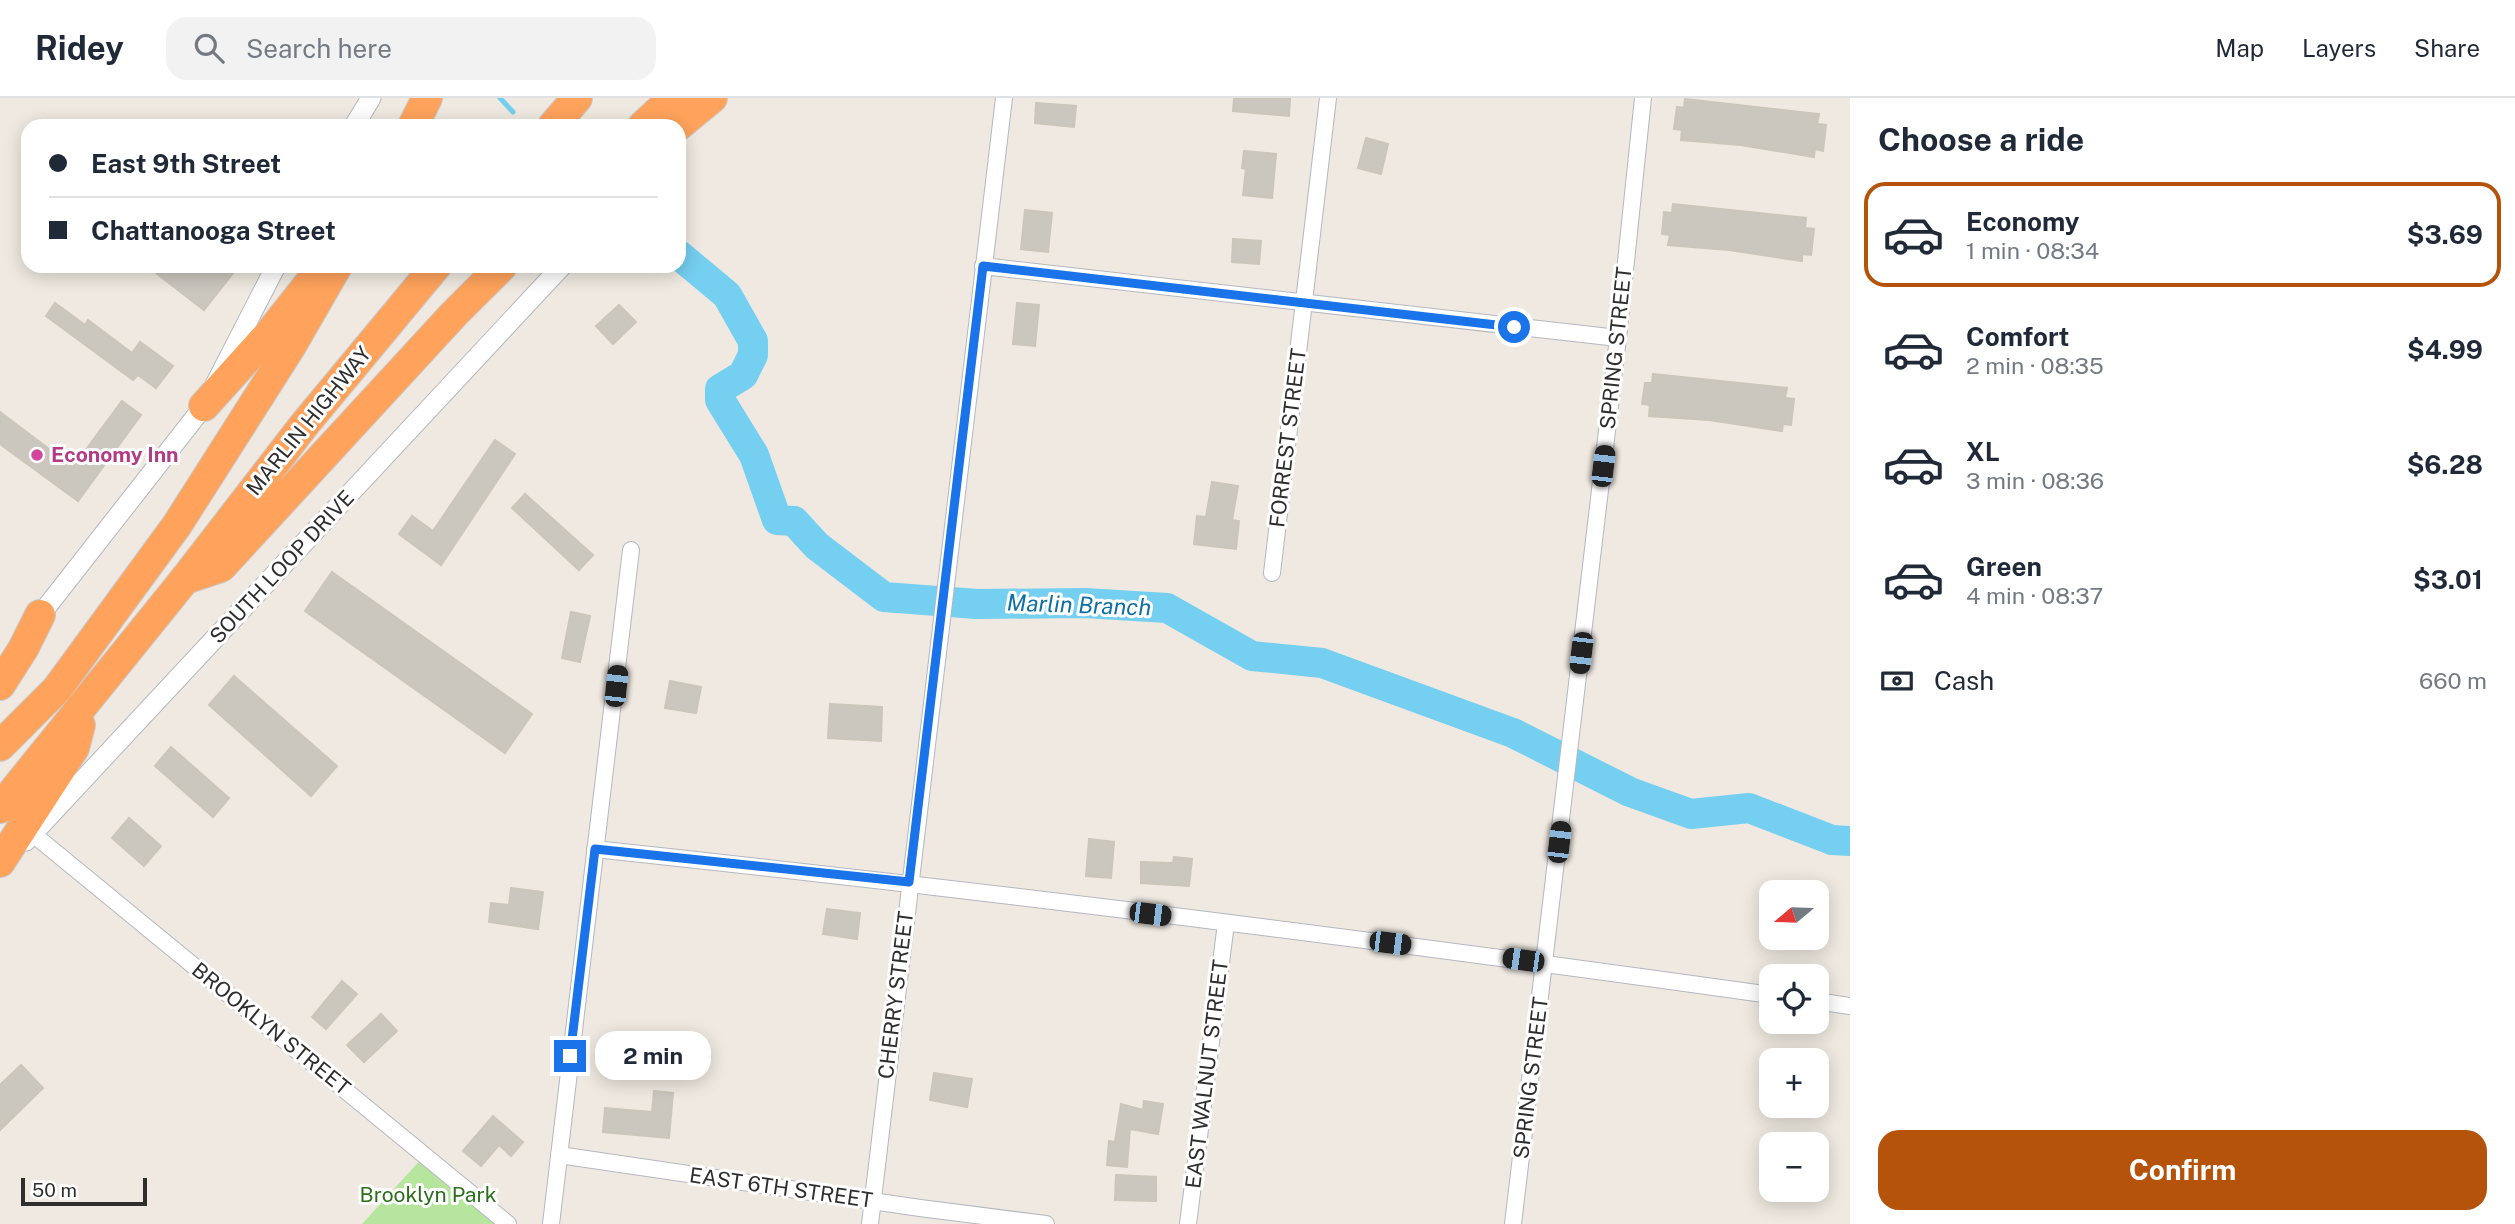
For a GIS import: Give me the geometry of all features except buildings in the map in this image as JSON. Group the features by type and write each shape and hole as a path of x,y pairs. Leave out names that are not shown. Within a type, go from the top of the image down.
{"highway":[{"path":"416,119 427,98"},
{"path":"559,119 577,98"},
{"path":"650,119 673,98"},
{"path":"686,119 712,98"},
{"path":"204,406 270,333 317,273"},
{"path":"0,746 57,689 177,525 291,346 333,273"},
{"name":"MARLIN HIGHWAY","path":"0,808 186,579 304,425 430,273"},
{"path":"186,579 221,567 495,273"},
{"path":"454,314 504,273"},
{"path":"0,685 23,649 40,615"},
{"path":"0,864 74,748 85,705"}],"street":[{"path":"358,119 371,98"},
{"path":"686,135 721,98"},
{"name":"CHERRY STREET","path":"870,1224 1004,98"},
{"path":"1304,303 1328,98"},
{"name":"SPRING STREET","path":"1513,1224 1618,338 1643,98"},
{"path":"983,266 1618,338"},
{"path":"0,669 204,406 272,273"},
{"name":"SOUTH LOOP DRIVE","path":"0,864 33,834 555,273"},
{"name":"FORREST STREET","path":"1272,573 1304,303"},
{"path":"551,1224 631,550"},
{"name":"BROOKLYN STREET","path":"33,834 508,1224"},
{"path":"595,849 909,882 1545,963 1759,993"},
{"name":"EAST WALNUT STREET","path":"1188,1224 1226,923"},
{"path":"1829,1003 1850,1006"},
{"name":"EAST 6TH STREET","path":"559,1155 1046,1224"}],"green space":[{"name":"Brooklyn Park","path":"425,1155 509,1224 362,1224"}],"waterway":[{"name":"Marlin Branch","path":"500,98 513,112"},
{"name":"Marlin Branch","path":"686,261 727,295 753,341 753,355 743,375 720,389 720,400 754,455 777,520 794,521 817,546 884,597 977,604 1085,603 1167,608 1252,656 1322,663 1513,733 1630,792 1691,814 1749,808 1832,840 1850,841"}],"place":[{"name":"Economy Inn","path":"37,455"}],"route":[{"path":"570,1056 595,849 909,882 983,266 1514,327"}]}
